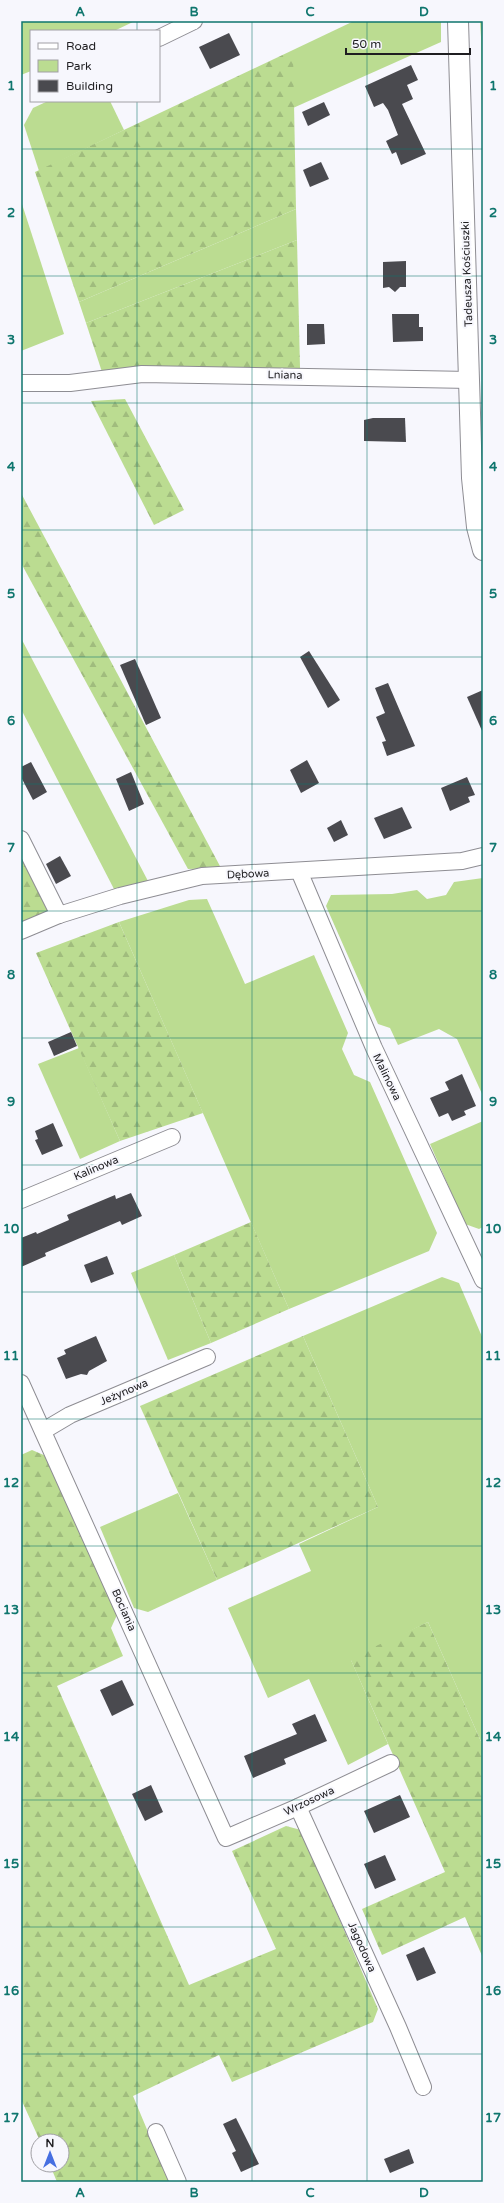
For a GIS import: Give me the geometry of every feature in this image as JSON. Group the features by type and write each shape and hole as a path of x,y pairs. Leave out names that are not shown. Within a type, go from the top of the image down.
{"street":[{"path":"160,38 194,21"},
{"name":"Tadeusza Kościuszki","path":"458,21 473,495 480,526 483,550"},
{"name":"Lniana","path":"21,383 70,383 100,378 142,374 470,380"},
{"path":"21,839 59,915"},
{"name":"Dębowa","path":"21,931 59,915 120,896 202,876 462,861 483,856"},
{"name":"Malinowa","path":"299,871 374,1048 477,1248 483,1280"},
{"name":"Kalinowa","path":"21,1200 172,1137"},
{"name":"Jeżynowa","path":"43,1431 70,1415 207,1357"},
{"name":"Bociania","path":"21,1383 226,1838"},
{"name":"Wrzosowa","path":"226,1838 298,1807 391,1763"},
{"name":"Jagodowa","path":"298,1807 398,2027 423,2087"},
{"path":"156,2132 178,2182"}],"green space":[{"path":"21,21 135,21 116,30 30,30 30,71 21,75"},
{"path":"354,21 441,21 441,42 293,108 293,50"},
{"path":"480,21 483,21 483,215 481,37"},
{"path":"293,50 296,209 79,302 35,172"},
{"path":"46,102 110,102 124,130 39,171 24,125 33,108"},
{"path":"21,201 64,334 21,351"},
{"path":"296,209 297,240 86,323 79,302"},
{"path":"297,240 300,368 102,372 86,323"},
{"path":"125,399 184,510 154,525 91,401"},
{"path":"21,493 221,868 188,869 21,563"},
{"path":"21,638 148,881 115,891 21,709"},
{"path":"21,851 53,910 21,925"},
{"path":"483,878 483,1096 457,1039 439,1029 398,1045 390,1028 378,1024 326,906 331,895 392,894 417,890 427,899 446,895 454,882"},
{"path":"207,899 245,984 314,955 348,1033 342,1049 354,1075 370,1082 437,1233 429,1251 289,1309 119,922 189,900"},
{"path":"119,922 203,1113 120,1141 36,953"},
{"path":"79,1048 120,1141 80,1159 38,1064"},
{"path":"483,1121 483,1227 479,1229 465,1224 430,1144"},
{"path":"251,1222 289,1309 211,1343 174,1255"},
{"path":"174,1255 211,1343 168,1360 131,1273"},
{"path":"442,1277 459,1283 483,1339 483,1746 428,1622 351,1660 388,1744 348,1765 309,1679 268,1698 228,1608 311,1571 299,1544 378,1507 303,1336"},
{"path":"303,1336 378,1507 217,1580 140,1406"},
{"path":"32,1450 46,1456 117,1615 111,1628 123,1656 57,1686 189,1985 276,1949 232,1851 286,1826 301,1830 378,2009 373,2022 232,2082 219,2055 133,2096 169,2182 57,2182 53,2173 70,2173 70,2133 36,2133 21,2099 21,1455"},
{"path":"178,1493 217,1580 148,1612 134,1608 100,1527"},
{"path":"428,1622 483,1746 483,1958 465,1917 382,1955 362,1909 445,1872 350,1658"}],"building":[{"path":"229,33 240,55 210,69 199,47"},
{"path":"411,65 418,80 407,85 413,99 402,104 426,154 401,165 396,152 392,154 386,141 398,135 388,110 383,103 374,107 365,86"},
{"path":"324,102 330,115 308,126 302,112"},
{"path":"321,162 329,179 310,187 303,170"},
{"path":"406,261 406,287 400,287 395,292 389,287 383,288 383,262"},
{"path":"392,314 419,314 419,327 423,327 423,341 393,342"},
{"path":"307,324 324,324 325,344 307,345"},
{"path":"373,418 405,418 406,442 364,441 364,420"},
{"path":"309,651 340,700 328,708 300,657"},
{"path":"135,659 161,718 146,725 120,665"},
{"path":"388,683 415,746 387,756 382,742 386,741 376,717 385,713 375,688"},
{"path":"483,690 483,733 467,697"},
{"path":"307,760 319,783 301,793 290,770"},
{"path":"31,762 47,792 33,800 21,777 21,767"},
{"path":"131,772 144,804 129,811 116,779"},
{"path":"467,777 475,795 468,797 470,802 450,811 441,788"},
{"path":"402,807 412,828 384,839 374,818"},
{"path":"341,820 348,835 334,842 327,828"},
{"path":"60,856 71,876 56,884 46,864"},
{"path":"71,1032 77,1046 54,1056 48,1042"},
{"path":"462,1074 476,1106 464,1111 466,1115 452,1121 448,1113 439,1117 430,1098 449,1090 445,1082"},
{"path":"53,1123 63,1146 42,1155 35,1140 38,1139 35,1131"},
{"path":"131,1193 142,1216 122,1225 120,1221 45,1253 46,1256 21,1267 21,1238 36,1232 37,1234 69,1220 67,1215 115,1195 116,1199"},
{"path":"107,1256 114,1274 91,1283 84,1265"},
{"path":"96,1336 107,1361 89,1371 87,1375 81,1374 66,1379 57,1358 66,1354 64,1350"},
{"path":"122,1680 134,1705 112,1716 100,1690"},
{"path":"315,1714 327,1741 284,1759 286,1764 253,1778 244,1756 297,1734 292,1724"},
{"path":"151,1785 163,1812 145,1821 132,1794"},
{"path":"400,1795 410,1817 374,1833 364,1811"},
{"path":"385,1855 396,1880 375,1889 364,1864"},
{"path":"424,1947 436,1973 417,1981 406,1955"},
{"path":"236,2118 259,2164 241,2172 232,2153 236,2151 223,2124"},
{"path":"409,2149 414,2163 390,2173 384,2159"}]}
